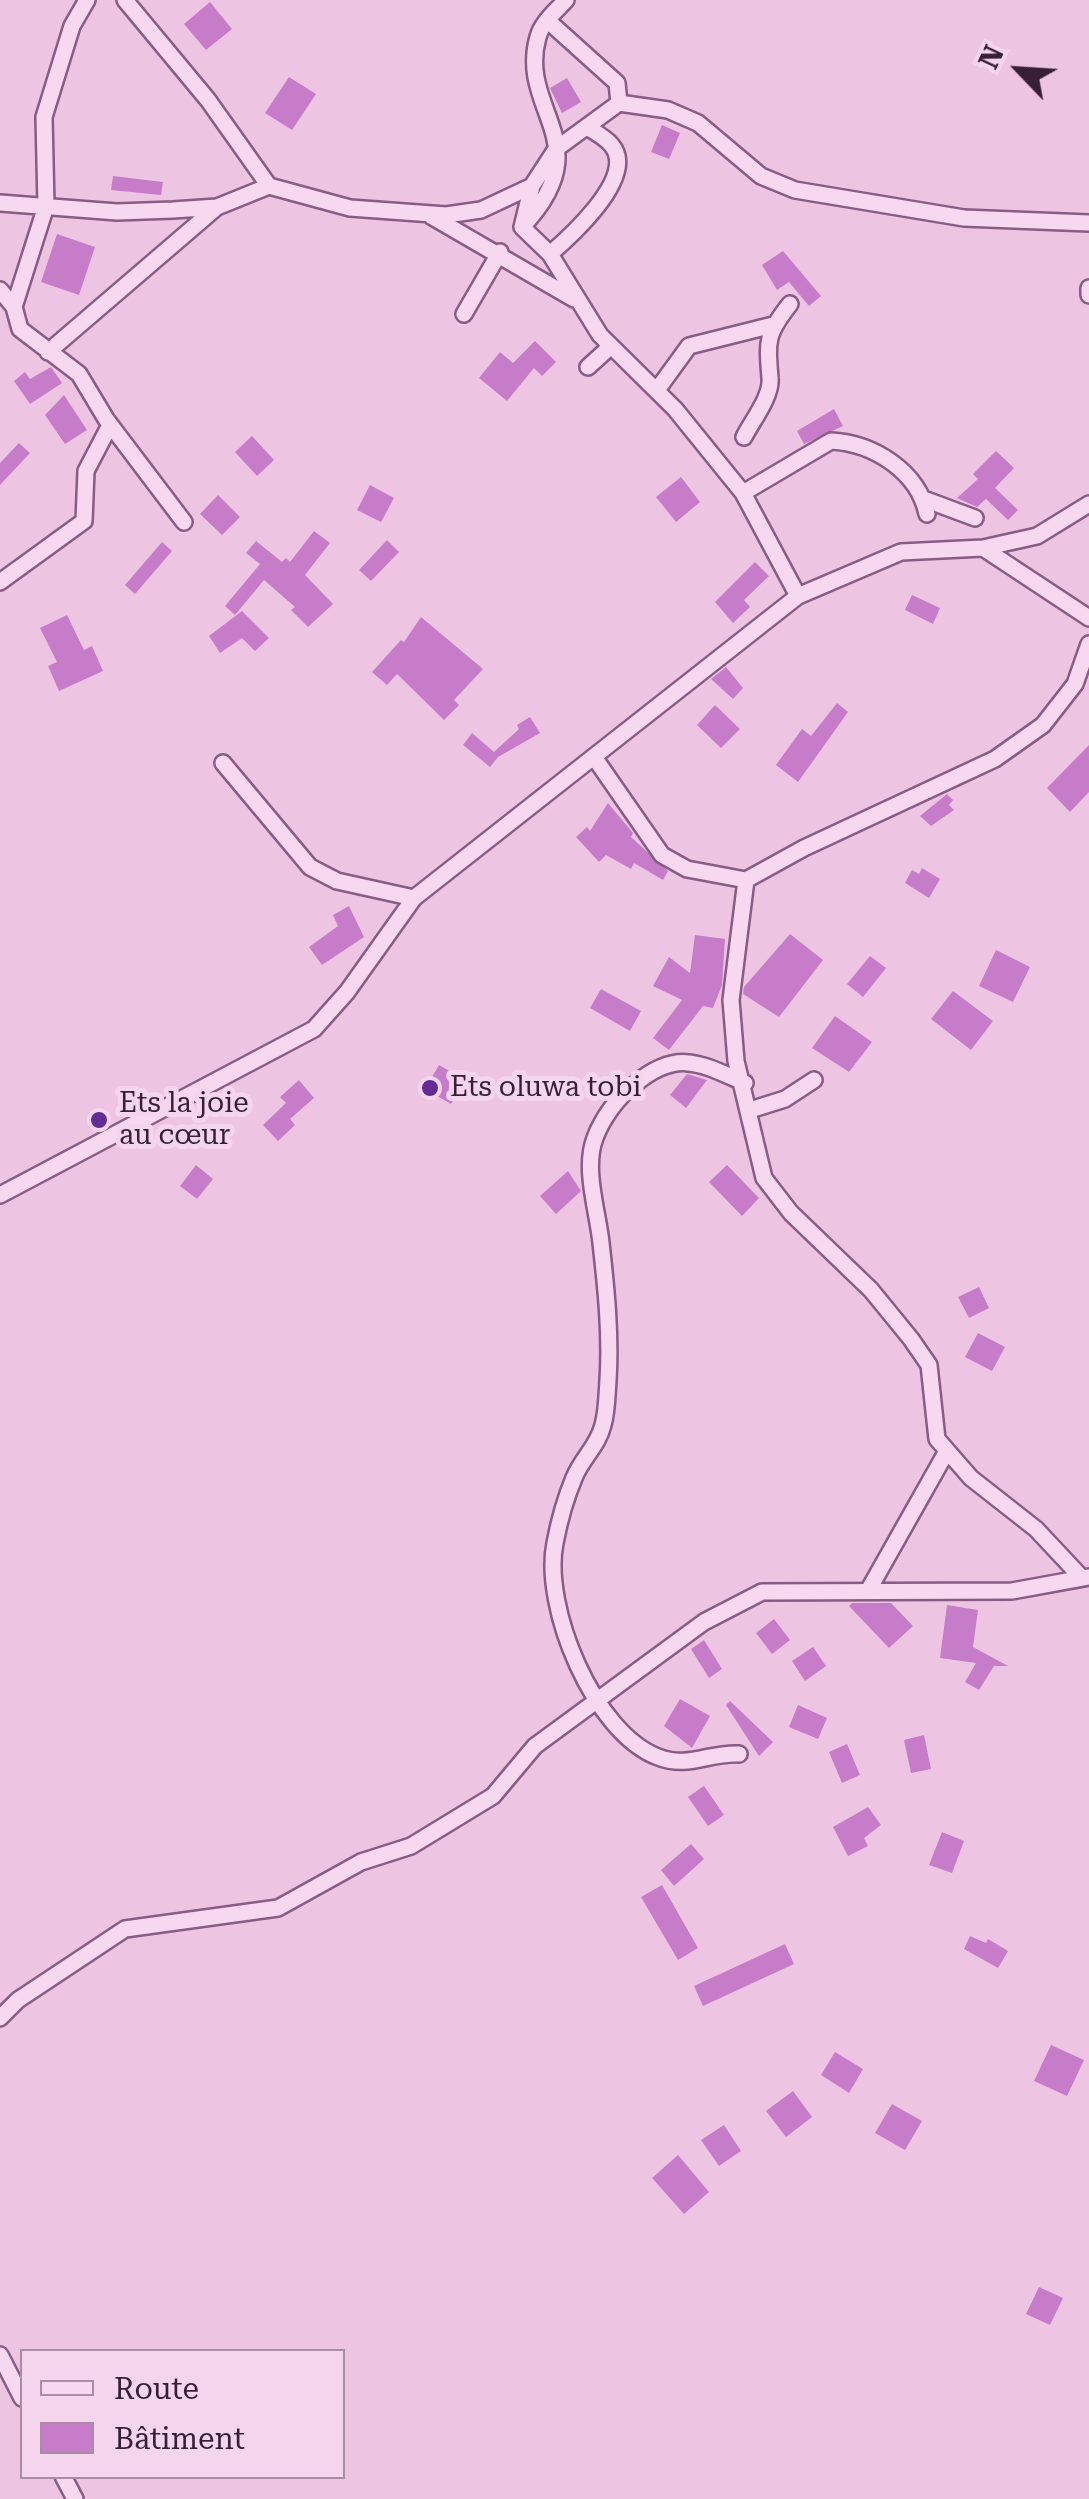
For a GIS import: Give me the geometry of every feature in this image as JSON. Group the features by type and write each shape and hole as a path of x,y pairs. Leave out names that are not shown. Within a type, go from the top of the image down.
{"street":[{"path":"14,307 46,206 44,117 72,26 87,0"},
{"path":"125,0 208,100 270,186"},
{"path":"521,223 550,189 558,171 537,60 538,38 547,20 566,0"},
{"path":"547,20 617,84 619,102"},
{"path":"521,223 532,186 556,149 619,102"},
{"path":"619,102 668,110 698,123 761,176 795,190 964,218 1089,223"},
{"path":"550,254 598,206 616,174 618,156 612,144 589,128"},
{"path":"0,203 118,212 216,207 270,186 350,208 428,214 481,210 532,186"},
{"path":"48,352 216,207"},
{"path":"481,210 521,223 550,254 574,299 610,347 657,390 744,493 798,596"},
{"path":"428,214 500,252 574,299"},
{"path":"464,314 500,252"},
{"path":"0,290 14,307 20,329 79,374 110,424 184,522"},
{"path":"744,437 767,391 770,378 765,352 773,325 790,304"},
{"path":"657,390 689,346 773,325"},
{"path":"588,367 610,347"},
{"path":"0,582 84,521 86,471 110,424"},
{"path":"744,493 831,441 865,446 883,456 903,472 925,507 974,518"},
{"path":"0,1194 314,1029 347,992 414,898 798,596 901,552 983,548 1037,536 1089,504"},
{"path":"983,548 1089,618"},
{"path":"594,757 662,855 688,869 746,880 804,848 995,760 1043,725 1076,684 1089,644"},
{"path":"223,763 310,867 336,880 414,898"},
{"path":"746,880 732,1000 736,1061 745,1083 764,1178 792,1213 871,1290 929,1365 937,1439 971,1478 1036,1529 1085,1577"},
{"path":"739,1754 722,1753 691,1764 658,1757 636,1744 597,1702 570,1647 557,1602 554,1547 573,1479 595,1446 605,1408 606,1324 591,1166 594,1139 622,1094 653,1068 694,1060 745,1083"},
{"path":"750,1110 785,1100 814,1080"},
{"path":"868,1591 947,1451"},
{"path":"0,2018 18,2000 125,1929 278,1908 361,1862 412,1846 493,1796 535,1746 704,1622 762,1592 1012,1591 1085,1577"},
{"path":"0,2355 20,2394"}],"building":[{"path":"210,2 232,29 206,50 184,24"},
{"path":"289,77 316,94 292,130 265,113"},
{"path":"567,78 581,102 562,113 550,88"},
{"path":"662,125 680,133 669,159 651,152"},
{"path":"113,176 163,182 161,195 111,190"},
{"path":"57,234 95,247 79,295 41,282"},
{"path":"783,251 821,296 809,306 789,282 777,290 762,265"},
{"path":"535,341 556,362 542,376 534,368 507,401 479,378 500,352 513,363"},
{"path":"51,367 62,383 30,404 14,381 25,372 30,379"},
{"path":"64,395 87,430 65,444 45,415"},
{"path":"834,409 843,426 804,444 797,431"},
{"path":"252,436 274,460 257,476 235,452"},
{"path":"19,443 30,453 0,485 0,463"},
{"path":"996,451 1014,468 995,488 1018,510 1008,520 986,499 977,507 957,498 978,479 973,474"},
{"path":"681,477 700,502 676,522 656,497"},
{"path":"370,485 394,498 381,522 357,510"},
{"path":"218,495 240,517 222,535 200,514"},
{"path":"314,531 330,543 305,575 333,604 308,627 291,610 295,607 264,580 235,615 225,606 260,564 246,553 256,541 282,562 286,558 290,562"},
{"path":"387,540 399,552 371,581 359,570"},
{"path":"162,542 172,551 135,594 125,585"},
{"path":"755,562 769,576 744,600 750,607 733,623 715,602"},
{"path":"912,595 940,608 933,624 905,610"},
{"path":"242,611 269,638 255,651 242,638 220,653 209,636"},
{"path":"67,615 84,650 92,646 103,671 59,691 48,666 57,662 40,628"},
{"path":"421,617 483,669 454,700 459,705 444,720 397,674 387,685 372,672 401,640 404,642"},
{"path":"726,667 743,688 733,699 711,679"},
{"path":"837,703 848,712 798,782 776,765 802,729 811,736"},
{"path":"715,705 740,729 721,748 697,725"},
{"path":"530,717 540,733 498,757 490,767 463,745 472,733 494,752 519,729 517,725"},
{"path":"1089,745 1089,792 1070,812 1047,788"},
{"path":"947,794 953,800 949,805 954,810 931,826 920,816"},
{"path":"608,803 633,833 631,837 668,871 663,880 634,863 631,869 606,855 599,862 576,837 587,827 590,831"},
{"path":"922,868 940,879 929,898 905,883 912,870 919,874"},
{"path":"349,906 364,937 322,965 309,947 338,926 333,915"},
{"path":"790,934 823,960 779,1017 743,994 744,987"},
{"path":"695,935 725,939 722,985 713,1008 703,1006 669,1050 653,1038 682,1000 653,986 669,957 690,973"},
{"path":"996,950 1030,967 1013,1002 979,986"},
{"path":"870,956 886,968 863,997 847,984"},
{"path":"601,989 641,1011 630,1031 590,1008"},
{"path":"953,991 993,1021 971,1050 931,1019"},
{"path":"835,1016 872,1042 849,1072 812,1048"},
{"path":"439,1065 465,1080 451,1104 425,1089"},
{"path":"687,1074 707,1080 686,1108 670,1095"},
{"path":"299,1080 314,1098 290,1119 295,1125 278,1141 263,1125 286,1103 280,1097"},
{"path":"196,1165 213,1179 197,1199 180,1186"},
{"path":"727,1165 759,1198 742,1216 709,1182"},
{"path":"568,1171 581,1191 556,1214 540,1196"},
{"path":"979,1287 989,1308 969,1318 958,1297"},
{"path":"978,1333 1005,1347 992,1371 965,1357"},
{"path":"891,1603 913,1626 889,1648 849,1606"},
{"path":"947,1605 978,1610 973,1647 1008,1666 994,1666 979,1690 965,1682 976,1663 940,1658"},
{"path":"774,1619 790,1640 772,1654 756,1633"},
{"path":"704,1640 722,1669 709,1678 691,1649"},
{"path":"813,1647 826,1666 805,1681 792,1661"},
{"path":"680,1699 710,1716 692,1748 664,1726"},
{"path":"730,1701 773,1742 759,1756 726,1705"},
{"path":"798,1705 827,1718 818,1739 789,1727"},
{"path":"924,1735 931,1769 911,1773 904,1740"},
{"path":"847,1744 860,1775 842,1783 829,1752"},
{"path":"704,1786 724,1815 708,1826 688,1797"},
{"path":"868,1807 881,1825 864,1838 868,1846 848,1856 833,1827"},
{"path":"942,1832 964,1841 952,1873 929,1865"},
{"path":"691,1844 704,1859 674,1886 661,1870"},
{"path":"662,1885 698,1948 678,1960 641,1897"},
{"path":"970,1936 986,1943 988,1939 1008,1951 998,1968 964,1949"},
{"path":"785,1944 794,1964 703,2006 694,1986"},
{"path":"1051,2045 1084,2060 1067,2096 1034,2081"},
{"path":"835,2052 863,2069 849,2093 821,2075"},
{"path":"793,2091 812,2117 786,2137 766,2111"},
{"path":"892,2104 922,2121 905,2150 875,2133"},
{"path":"724,2125 741,2151 719,2166 701,2140"},
{"path":"678,2155 709,2192 684,2214 652,2178"},
{"path":"1039,2287 1063,2298 1050,2325 1026,2314"}],"place":[{"name":"Ets oluwa tobi","path":"430,1088"},
{"name":"Ets la joie au cœur","path":"99,1120"}]}
